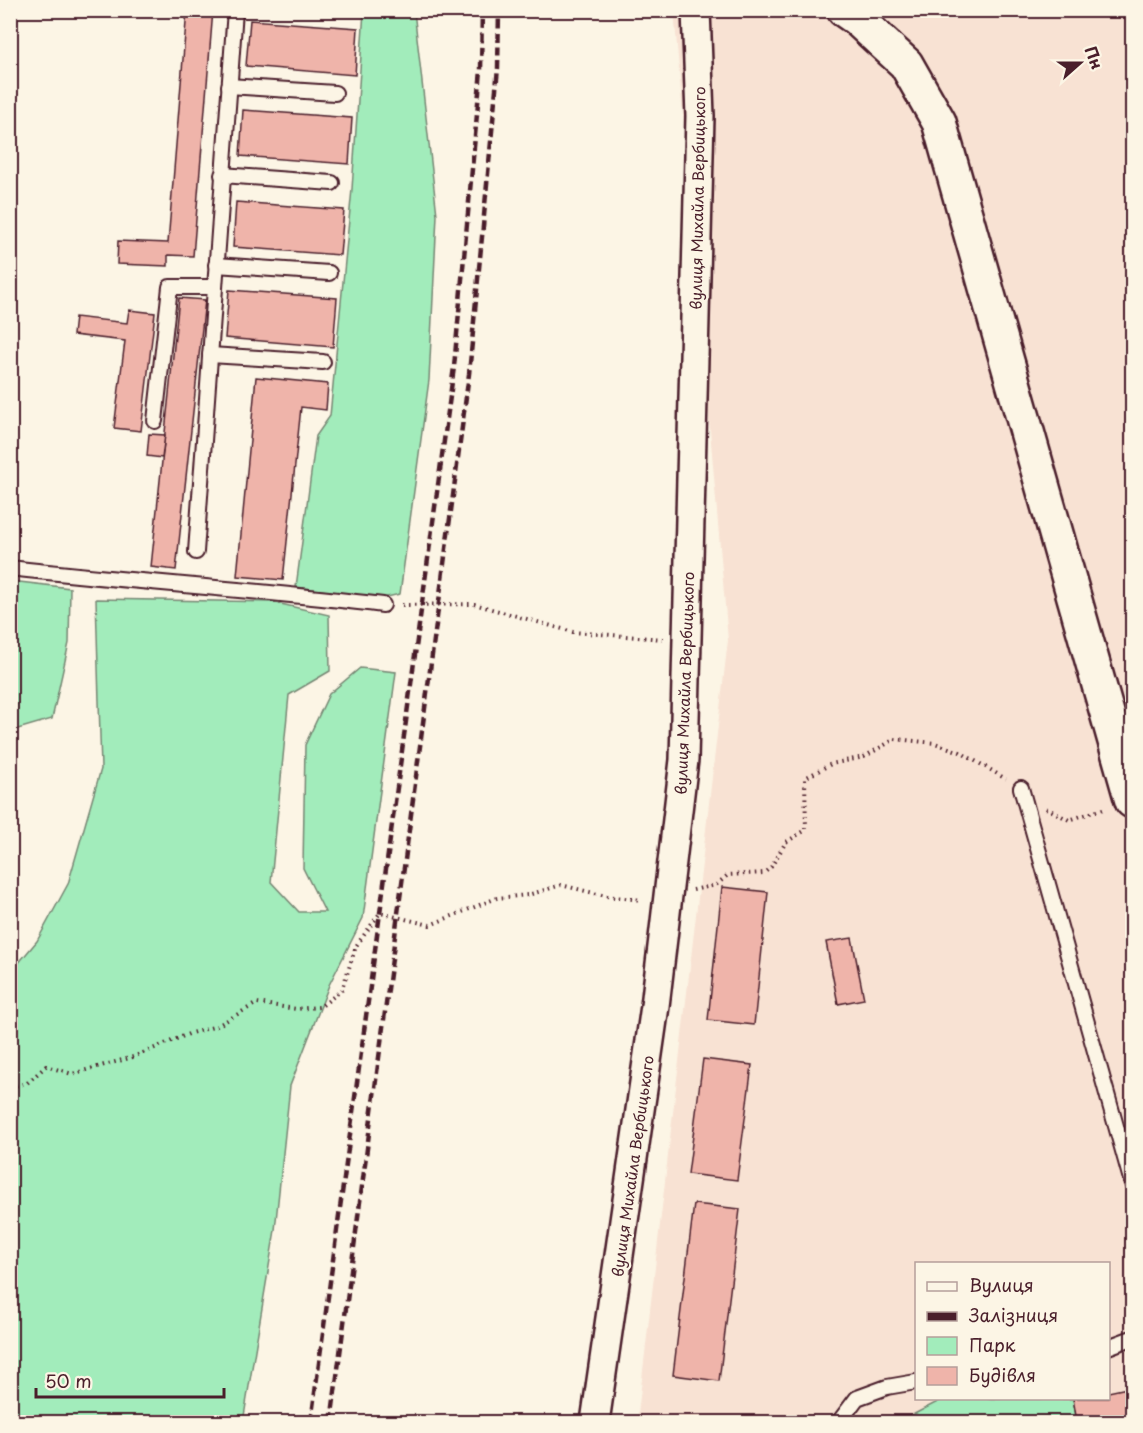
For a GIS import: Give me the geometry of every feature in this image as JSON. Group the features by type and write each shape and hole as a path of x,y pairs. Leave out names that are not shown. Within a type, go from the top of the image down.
{"street":[{"name":"вулиця Михайла Вербицького","path":"595,1422 668,897 684,760 700,116 696,10"},
{"path":"844,10 906,64 939,122 1124,806"}],"lane":[{"path":"196,552 234,10"},
{"path":"229,86 335,93"},
{"path":"222,175 332,183"},
{"path":"216,265 329,273"},
{"path":"155,421 170,287 215,287"},
{"path":"210,355 323,362"},
{"path":"10,568 125,581 281,592 383,605"},
{"path":"1021,788 1132,1183"},
{"path":"1110,1346 1132,1338"},
{"path":"840,1422 857,1398 887,1387 915,1382"}],"path":[{"path":"383,605 474,604 573,632 687,641"},
{"path":"10,1087 27,1083 46,1066 72,1074 133,1057 191,1033 217,1026 257,1003 296,1009 320,1006 342,990 356,946 380,913 430,925 497,898 528,895 561,885 606,896 652,902 716,885 728,875 764,873 771,867 786,842 806,830 805,778 831,764 864,757 895,739 934,743 960,752 1021,788 1046,809 1069,820 1107,808 1124,806"}],"shaded area":[{"path":"674,11 1132,11 1132,1422 637,1422 728,640"}],"green space":[{"path":"364,11 414,11 437,215 429,380 400,594 383,598 296,587 316,436 330,416 352,189"},
{"path":"11,581 70,588 69,643 52,719 11,731"},
{"path":"96,599 272,602 329,615 330,671 289,695 271,882 299,912 325,912 303,868 305,745 329,694 360,668 396,672 363,918 329,985 290,1086 275,1230 243,1422 12,1422 11,972 37,941 68,884 101,769"},
{"path":"941,1400 1073,1400 1077,1422 899,1422"}],"building":[{"path":"187,10 213,10 193,256 168,255 168,266 117,264 118,241 168,243"},
{"path":"250,20 358,28 355,75 246,66"},
{"path":"243,110 352,118 349,164 240,156"},
{"path":"236,202 344,210 340,255 233,247"},
{"path":"229,290 337,298 333,347 225,338"},
{"path":"179,298 205,300 176,570 151,567"},
{"path":"129,310 155,313 141,431 114,428 125,341 73,335 75,317 127,323"},
{"path":"256,377 328,384 326,410 301,407 283,580 237,576"},
{"path":"149,434 165,435 162,458 147,456"},
{"path":"722,887 768,892 754,1025 708,1020"},
{"path":"852,938 864,999 838,1004 826,942"},
{"path":"703,1059 752,1065 737,1180 688,1174"},
{"path":"694,1204 740,1209 719,1381 673,1375"},
{"path":"1132,1387 1132,1422 1077,1422 1073,1400 1110,1400 1110,1392"}],"railway":[{"path":"311,1422 454,367 481,70 482,10"},
{"path":"331,1422 469,374 498,68 499,10"}]}
